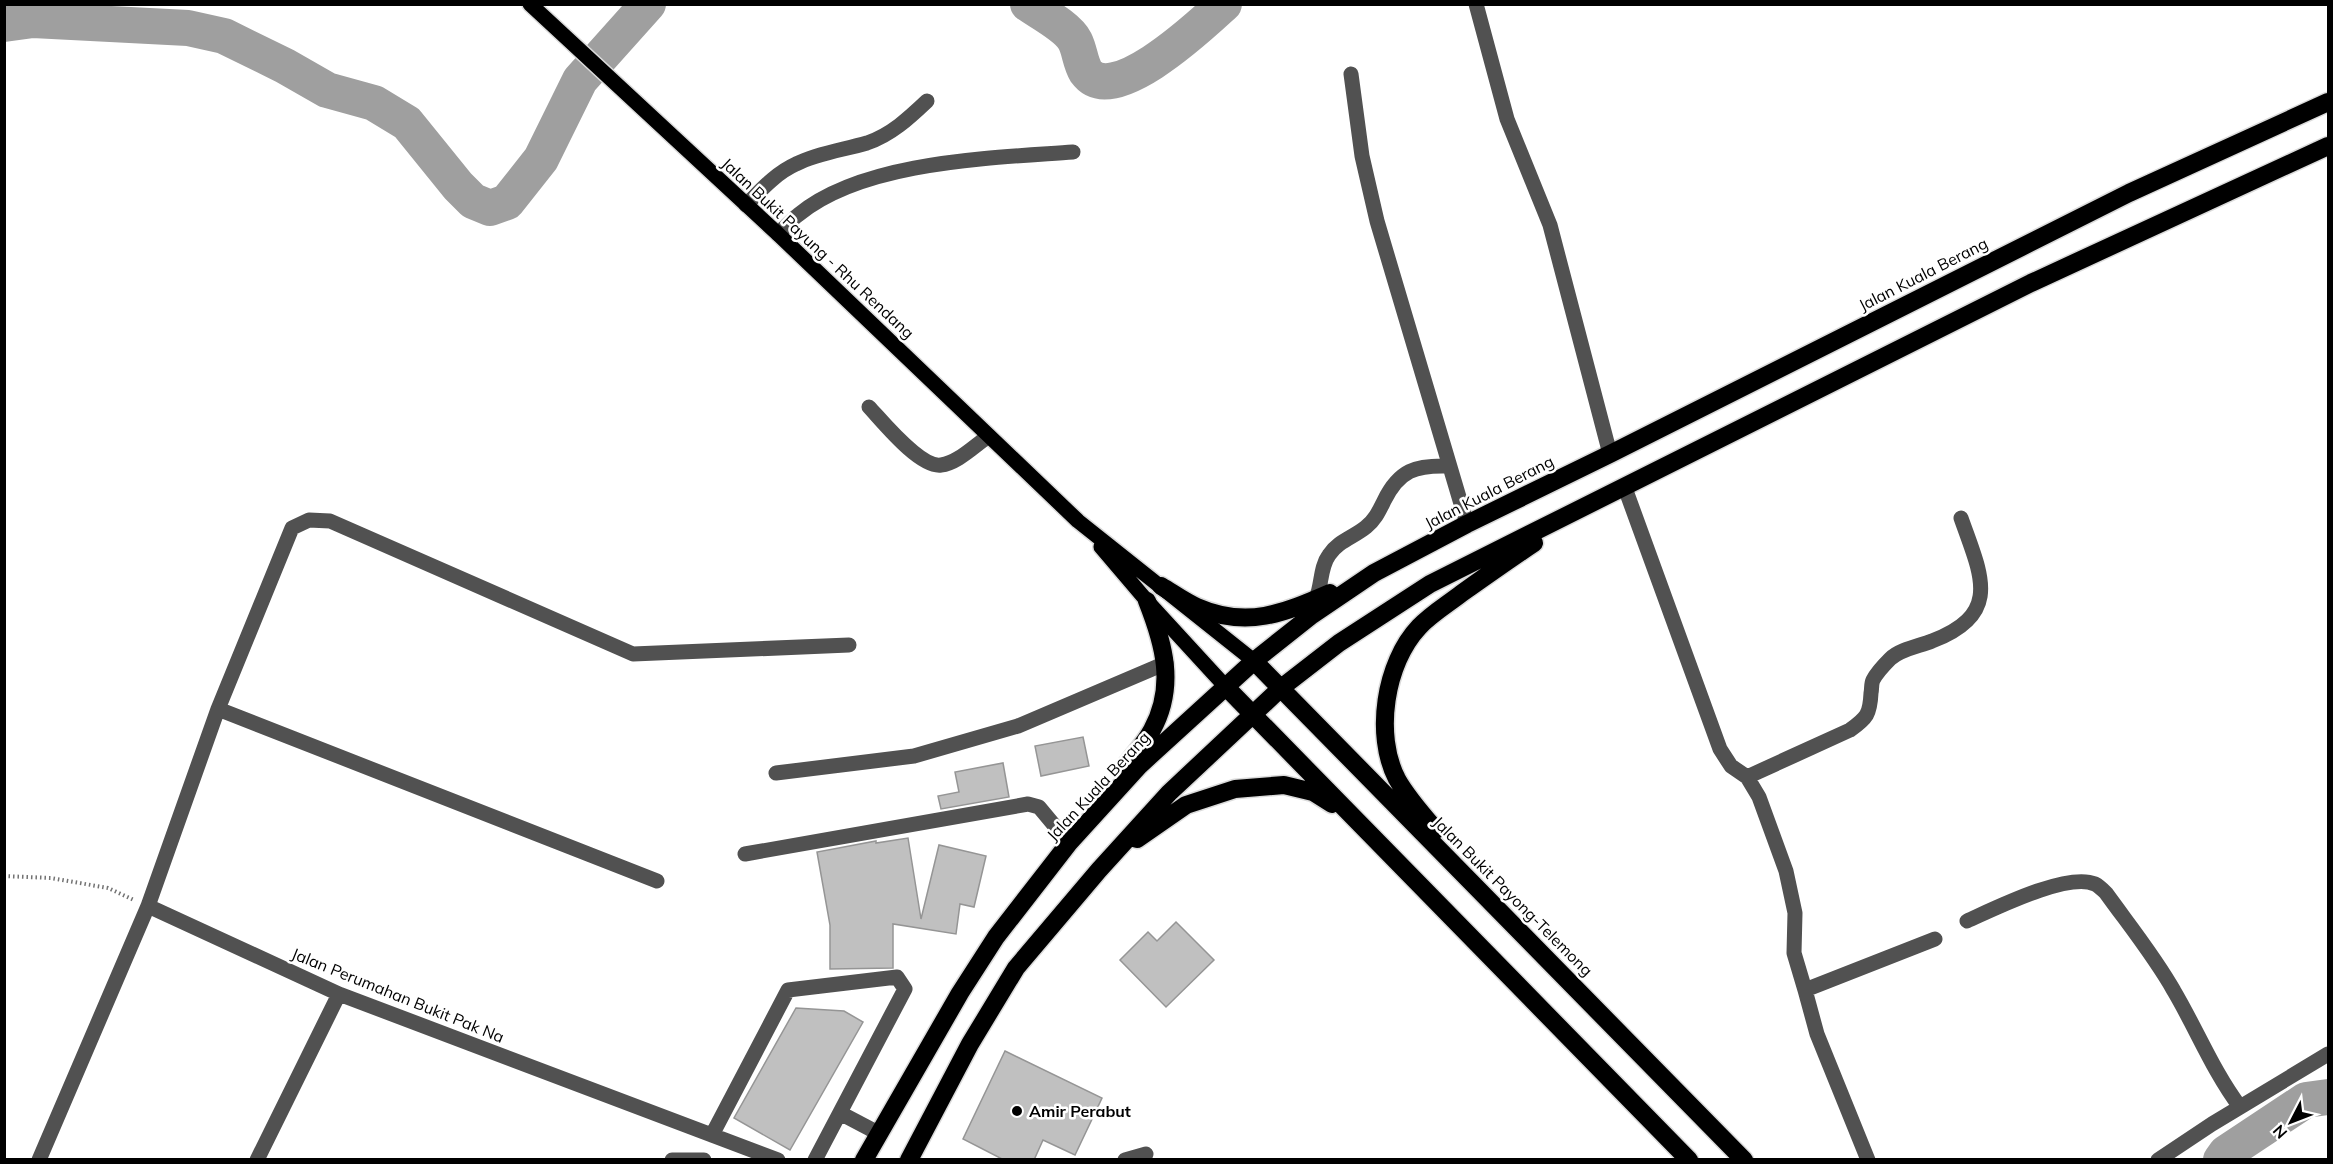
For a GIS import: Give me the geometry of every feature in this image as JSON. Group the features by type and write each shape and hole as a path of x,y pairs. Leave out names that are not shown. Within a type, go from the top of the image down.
{"highway":[{"name":"Jalan Kuala Berang","path":"864,1160 960,993 996,937 1070,843 1140,765 1225,686 1312,615 1374,573 1467,524 2129,193 2328,102"},
{"path":"909,1160 970,1044 1016,968 1099,870 1169,793 1281,688 1339,643 1430,584 1581,508 2031,283 2328,146"},
{"path":"1538,950 1421,813 1397,778 1389,757 1384,715 1391,678 1403,651 1418,628 1581,508"},
{"path":"1161,586 1197,607 1222,615 1253,618 1285,613 1374,573"},
{"path":"1070,843 1152,730 1164,697 1166,663 1160,636 1147,601"},
{"name":"Jalan Bukit Payong-Telemong","path":"1254,661 1744,1160"},
{"path":"1225,686 1689,1160"},
{"path":"1099,870 1186,805 1235,789 1284,785 1313,792 1354,818"}],"main road":[{"name":"Jalan Bukit Payung - Rhu Rendang","path":"530,4 778,234 1078,521"},
{"path":"1078,521 1254,661"},
{"path":"1078,521 1225,686"}],"street":[{"path":"1476,4 1507,119 1550,225 1610,454"},
{"path":"1351,74 1362,156 1377,220 1467,524"},
{"path":"746,205 772,179 795,164 888,134 927,101"},
{"path":"778,234 798,214 817,202 851,186 878,177 959,161 1072,152"},
{"path":"869,407 923,461 939,466 951,462 989,436"},
{"path":"1316,599 1328,556 1336,547 1366,528 1376,518 1388,492 1398,481 1408,472 1420,466 1448,466"},
{"path":"1625,488 1720,749 1731,765 1747,777 1759,797 1786,871 1795,913 1794,953 1817,1034 1868,1160"},
{"path":"1747,777 1850,730 1864,720 1871,710 1872,682 1893,656 1948,635 1963,626 1973,614 1981,599 1980,582 1977,563 1961,518"},
{"path":"39,1160 148,906 218,709 292,528 309,520 330,521 633,654 849,645"},
{"path":"776,773 914,756 1018,726 1166,663"},
{"path":"218,709 657,881"},
{"path":"745,854 1028,804 1039,807 1070,843"},
{"path":"1967,921 2026,894 2072,883 2096,884 2106,893 2174,990 2209,1060 2240,1107"},
{"name":"Jalan Perumahan Bukit Pak Na","path":"148,906 339,994 778,1160"},
{"path":"1805,990 1935,939"},
{"path":"712,1135 788,990 897,977 905,990 815,1160"},
{"path":"257,1160 339,994"},
{"path":"2158,1160 2328,1054"},
{"path":"840,1113 878,1133"},
{"path":"1125,1160 1146,1154"},
{"path":"672,1160 704,1160"}],"path":[{"path":"4,876 51,878 108,888 148,906"}],"building":[{"path":"1083,737 1089,766 1041,776 1035,746"},
{"path":"1003,763 1009,797 941,809 938,796 959,792 955,772"},
{"path":"908,838 921,919 939,845 986,856 974,907 960,904 956,934 893,924 893,968 830,969 830,925 817,852 876,841 876,843"},
{"path":"1176,922 1214,960 1166,1007 1120,960 1148,932 1157,941"},
{"path":"796,1008 844,1011 863,1022 790,1150 734,1118"},
{"name":"Amir Perabut","path":"1005,1051 1102,1098 1075,1155 1043,1140 1034,1160 1004,1160 963,1139"}],"waterway":[{"path":"4,24 33,20 188,28 224,36 327,90 374,103 407,123 458,186 473,201 490,208 507,202 541,159 580,80 648,4"},
{"path":"1028,4 1072,36 1086,72 1099,81 1116,80 1136,72 1178,44 1224,4"},
{"path":"2221,1160 2226,1153 2306,1100 2328,1097"}],"place":[{"name":"Amir Perabut","path":"1017,1111"}]}
